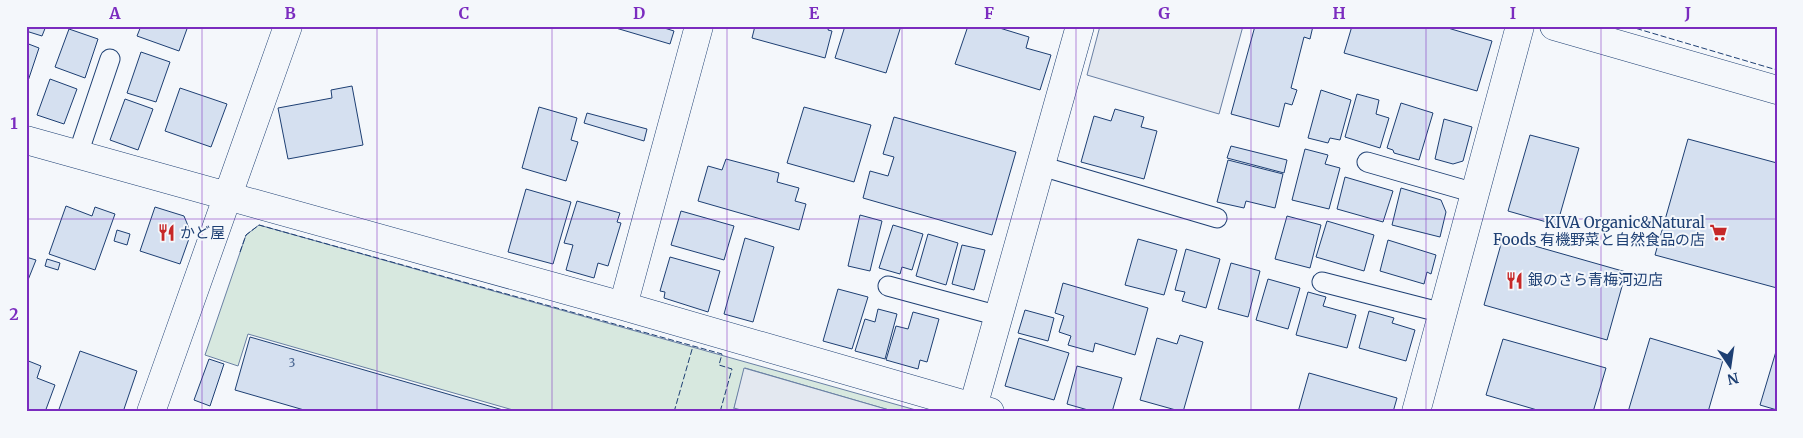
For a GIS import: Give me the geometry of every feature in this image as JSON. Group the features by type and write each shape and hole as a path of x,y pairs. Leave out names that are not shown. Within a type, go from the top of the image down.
{"street":[{"path":"151,412 288,26"},
{"path":"623,306 699,26"},
{"path":"26,140 623,306 982,409 999,316 1080,26"},
{"path":"1416,412 1520,26"},
{"path":"1554,26 1777,90"}],"lane":[{"path":"78,154 110,59"},
{"path":"1367,162 1475,192"},
{"path":"1041,166 1217,218"},
{"path":"1322,282 1443,314"},
{"path":"888,286 999,316"}],"shaded area":[{"path":"1100,26 1243,26 1219,114 1087,75"},
{"path":"259,225 923,412 896,412 745,368 733,412 520,412 248,334 238,366 205,355 246,235"},
{"path":"744,368 896,412 748,412 734,408"}],"building":[{"path":"26,26 46,26 42,36 26,31"},
{"path":"141,26 188,26 179,51 137,36"},
{"path":"609,26 658,26 674,31 670,44"},
{"path":"755,26 829,26 828,30 832,31 825,58 752,38"},
{"path":"845,26 901,26 886,73 835,58"},
{"path":"968,26 993,26 1029,37 1026,48 1051,55 1040,90 955,64"},
{"path":"1255,26 1313,26 1310,39 1304,37 1291,88 1297,90 1292,105 1285,103 1279,127 1231,114"},
{"path":"1352,26 1441,26 1492,41 1477,91 1344,53"},
{"path":"69,29 98,39 85,78 55,67"},
{"path":"26,43 39,48 27,84 26,84"},
{"path":"141,52 170,62 156,102 127,93"},
{"path":"50,79 77,89 64,124 37,115"},
{"path":"352,86 363,145 288,159 278,108 332,98 331,90"},
{"path":"180,88 227,104 211,147 165,131"},
{"path":"1321,90 1351,100 1340,140 1330,138 1328,143 1308,138"},
{"path":"1357,94 1379,100 1376,114 1389,118 1380,148 1345,137"},
{"path":"125,99 153,109 138,150 110,140"},
{"path":"1401,103 1433,113 1419,160 1394,153 1393,150 1387,148"},
{"path":"539,107 577,118 571,140 578,142 566,181 522,168"},
{"path":"804,107 871,125 854,182 787,163"},
{"path":"1115,109 1144,117 1141,127 1157,131 1144,179 1081,162 1094,116 1111,121"},
{"path":"587,113 647,129 644,141 584,123"},
{"path":"894,117 1016,152 992,235 863,198 870,171 888,176 894,157 883,154"},
{"path":"1444,119 1472,127 1463,161 1453,164 1435,159"},
{"path":"1530,135 1579,148 1557,225 1508,211"},
{"name":"KIVA Organic&Natural Foods 有機野菜と自然食品の店","path":"1688,139 1777,163 1777,288 1655,255"},
{"path":"1231,146 1287,160 1284,173 1227,158"},
{"path":"1305,149 1328,155 1325,164 1340,168 1329,209 1292,200"},
{"path":"726,159 779,173 777,182 799,188 795,201 806,204 799,230 698,201 708,166 722,170"},
{"path":"1228,160 1283,174 1275,208 1246,201 1244,208 1217,202"},
{"path":"1345,177 1393,191 1383,222 1337,209"},
{"path":"1401,188 1441,200 1446,212 1440,237 1392,225"},
{"path":"526,189 571,202 553,264 508,252"},
{"path":"577,201 620,213 617,222 621,223 608,266 598,263 594,278 566,270 573,245 564,243"},
{"path":"66,206 92,216 95,207 115,214 95,270 49,254"},
{"path":"155,207 184,216 191,233 180,264 140,251"},
{"path":"681,211 734,226 724,260 671,245"},
{"path":"860,215 882,221 870,271 848,266"},
{"path":"1287,216 1321,225 1310,268 1275,259"},
{"path":"1327,221 1374,235 1364,271 1316,257"},
{"path":"893,225 923,234 912,270 902,267 900,274 879,268"},
{"path":"117,230 130,234 127,245 114,241"},
{"path":"928,234 958,243 946,285 916,276"},
{"path":"1503,237 1626,272 1607,340 1484,305"},
{"path":"745,238 774,247 753,322 724,314"},
{"path":"1138,239 1177,250 1164,295 1125,285"},
{"path":"1388,240 1436,255 1431,274 1427,272 1424,284 1380,271"},
{"path":"962,245 985,250 974,290 952,284"},
{"path":"1186,249 1220,259 1206,308 1182,301 1185,292 1175,290"},
{"path":"26,257 36,260 26,285"},
{"path":"670,257 720,271 708,312 664,298 665,292 660,291"},
{"path":"47,259 60,263 58,270 45,266"},
{"path":"1231,263 1260,271 1248,317 1218,309"},
{"path":"1268,279 1300,288 1288,329 1256,320"},
{"path":"1063,283 1148,308 1135,355 1095,343 1093,352 1068,345 1071,336 1059,332 1064,316 1055,313"},
{"path":"838,289 868,297 852,349 823,341"},
{"path":"1308,292 1326,297 1323,306 1356,315 1347,348 1296,335"},
{"path":"878,309 897,314 885,359 855,351 865,319 875,322"},
{"path":"1025,310 1054,318 1048,341 1018,333"},
{"path":"1369,311 1394,318 1392,323 1415,330 1406,361 1359,348"},
{"path":"913,312 939,319 927,362 920,360 918,369 886,360 896,326 908,329"},
{"path":"1180,335 1203,342 1183,412 1140,400 1157,338 1177,344"},
{"path":"250,337 510,412 311,412 235,390"},
{"path":"1019,338 1069,353 1054,400 1005,386"},
{"path":"1650,338 1723,360 1708,412 1628,412"},
{"path":"1503,339 1606,368 1593,412 1544,412 1486,395"},
{"path":"1777,348 1777,410 1760,405"},
{"path":"80,351 137,371 123,412 58,412"},
{"path":"209,359 224,364 210,406 194,400"},
{"path":"26,360 41,366 37,378 55,385 45,412 34,412 26,409"},
{"path":"1077,366 1122,378 1112,412 1095,412 1067,404"},
{"path":"1309,373 1397,398 1393,412 1298,412"}],"fence":[{"path":"1628,26 1777,70"},
{"path":"240,252 246,235 259,225 722,354 719,365 732,369 720,412"},
{"path":"674,412 693,346"}],"place":[{"name":"KIVA Organic&Natural Foods 有機野菜と自然食品の店","path":"1719,232"},
{"name":"かど屋","path":"166,233"},
{"name":"銀のさら青梅河辺店","path":"1514,280"}]}
